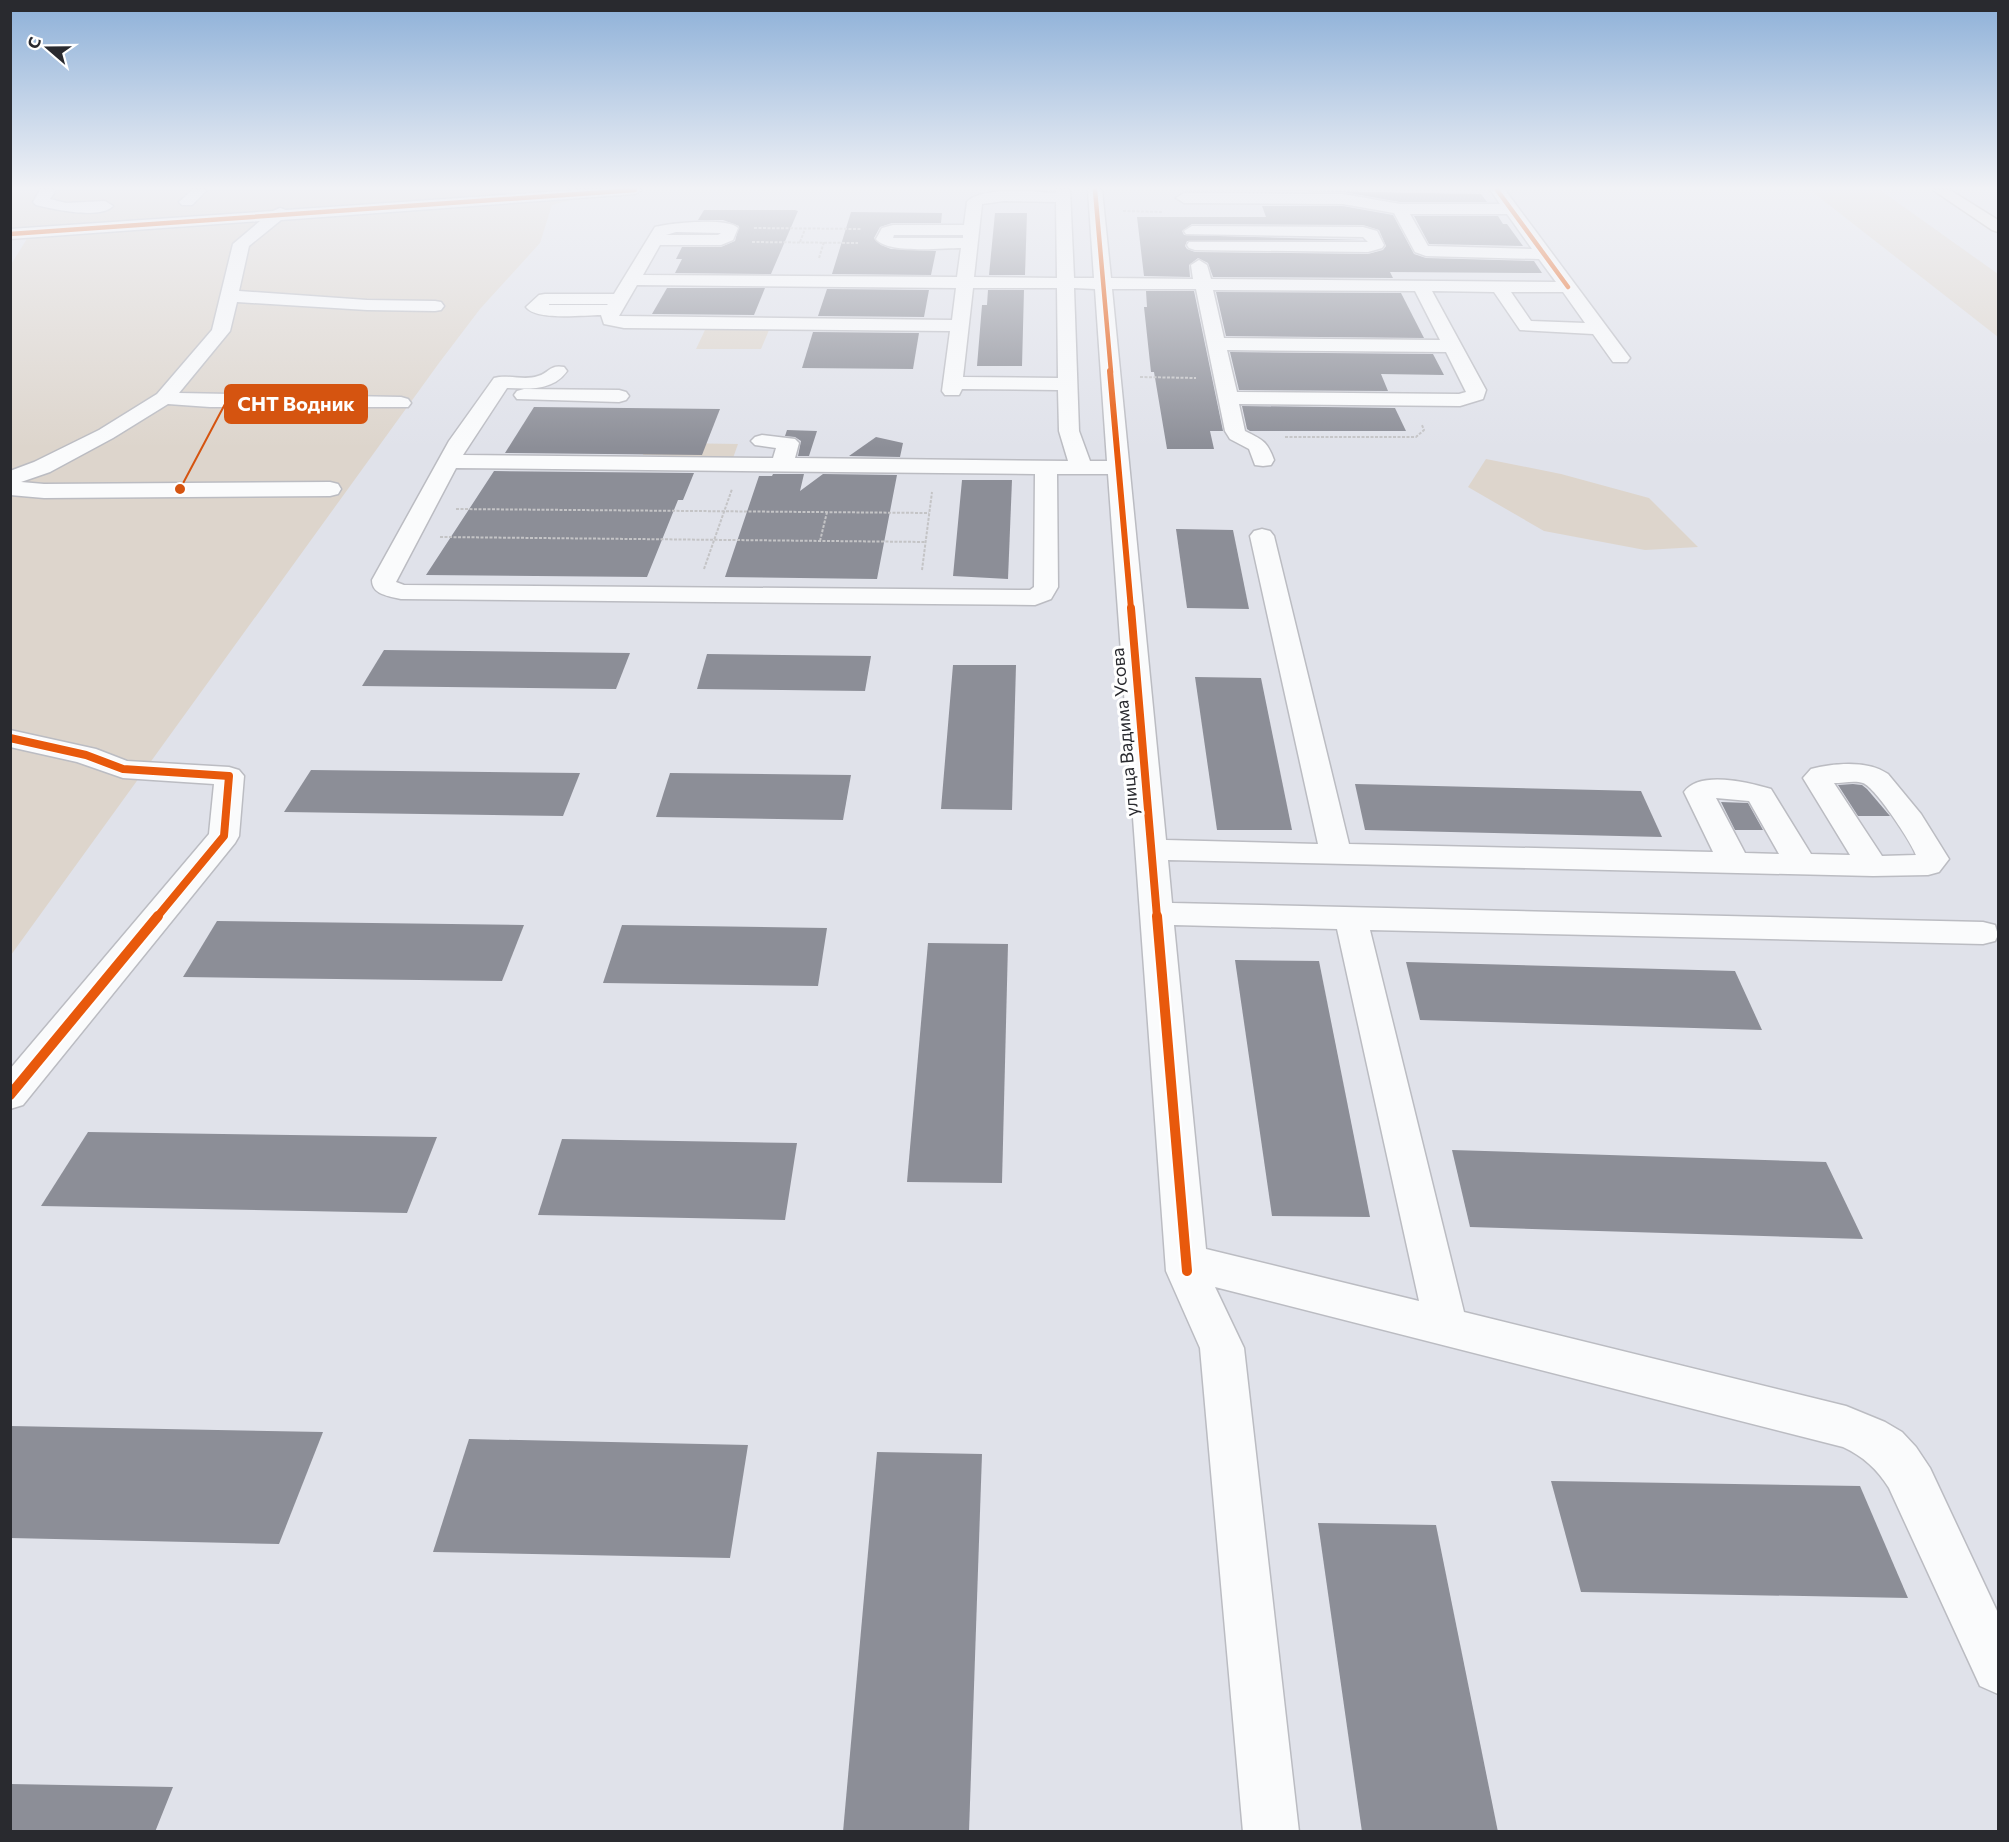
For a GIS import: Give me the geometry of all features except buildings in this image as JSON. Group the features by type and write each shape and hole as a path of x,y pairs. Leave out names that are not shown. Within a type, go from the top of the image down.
{"street":[{"path":"10,479 42,467 106,434 164,398 221,331 234,276"},
{"path":"634,276 610,320 624,323 865,325 862,338 868,342 959,334"},
{"path":"966,276 952,387 1068,384"},
{"path":"1066,276 1069,432 1081,468"},
{"name":"улица Вадима Усова","path":"1103,276 1187,1267 1222,1348 1271,1832"},
{"path":"1201,276 1235,431 1258,446 1263,460"},
{"path":"1560,276 1620,358"},
{"path":"631,280 1568,287"},
{"path":"1228,398 1460,400 1476,395 1476,390 1421,286"},
{"path":"1498,287 1526,326 1598,329"},
{"path":"229,296 367,305 435,306"},
{"path":"1214,336 1448,338"},
{"path":"494,381 545,382 553,378 557,371"},
{"path":"494,381 620,396"},
{"path":"494,381 384,580 384,586 390,590 1035,598 1042,594 1046,587 1046,467"},
{"path":"164,398 210,402 401,403"},
{"path":"762,441 788,443 782,465"},
{"path":"449,461 1119,468"},
{"path":"10,488 44,491 330,489"},
{"path":"1262,536 1336,854"},
{"path":"10,738 86,755 123,769 229,776 224,836 10,1095"},
{"path":"1734,863 1700,797 1699,792 1704,789 1743,790 1760,795 1801,864"},
{"path":"1152,850 1873,866"},
{"path":"1158,914 1983,933"},
{"path":"1351,918 1446,1327"},
{"path":"1187,1267 1446,1327 1846,1427 1875,1438 1898,1457 1913,1484 1998,1668"}],"path":[{"path":"1112,377 1223,378"},
{"path":"1241,437 1416,437 1424,430 1411,399"},
{"path":"918,598 936,466"},
{"path":"423,508 929,513"},
{"path":"820,541 827,512"},
{"path":"408,537 925,543"}],"shaded area":[{"path":"10,276 510,276 480,309 439,363 11,955"},
{"path":"1920,276 1998,276 1998,337"},
{"path":"705,330 769,330 761,349 696,349"},
{"path":"738,444 733,458 643,455 647,445"},
{"path":"1486,459 1561,474 1649,498 1698,547 1645,550 1544,531 1468,487"}],"cycle path":[{"path":"1102,276 1187,1271"},
{"path":"1560,276 1568,287"},
{"path":"10,738 86,755 123,769 229,776 224,836 10,1095"}],"place":[{"name":"СНТ Водник","path":"180,489"}]}
